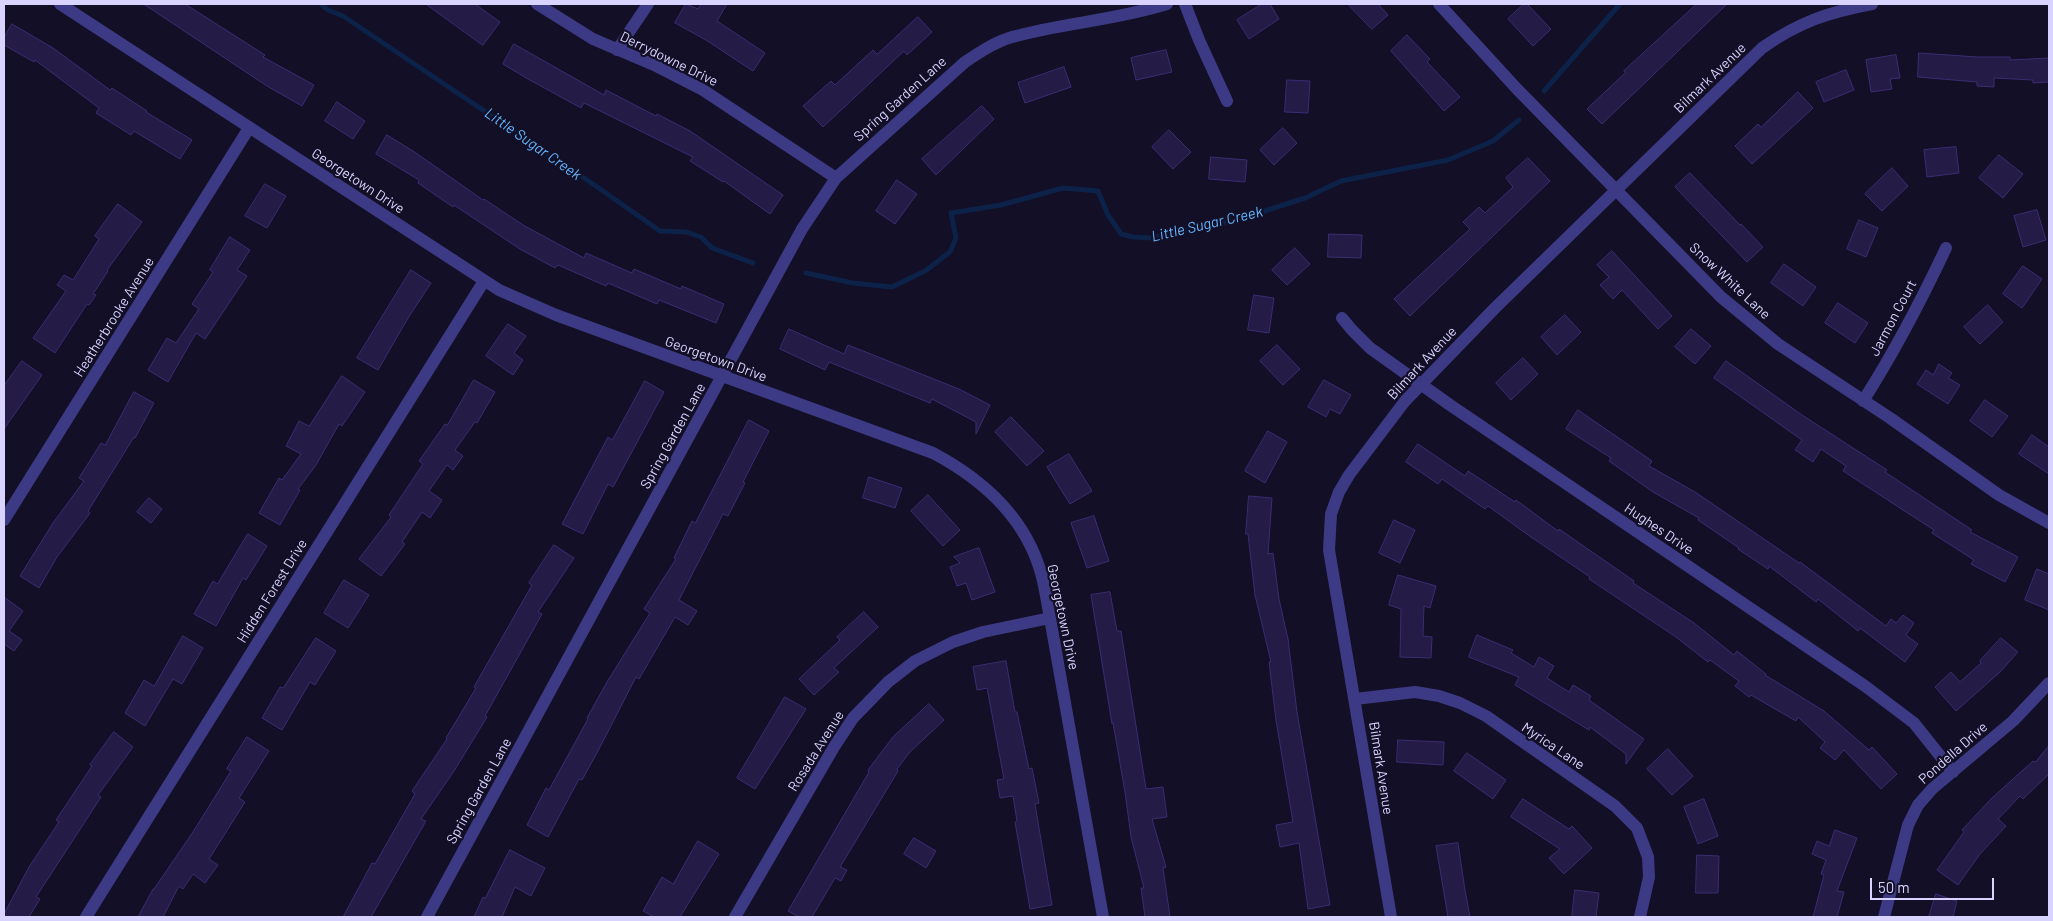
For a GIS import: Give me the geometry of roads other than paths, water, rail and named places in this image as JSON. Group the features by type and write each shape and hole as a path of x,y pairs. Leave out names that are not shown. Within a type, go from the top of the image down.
{"street":[{"name":"Georgetown Drive","path":"60,4 484,281 515,298 722,377 933,453 959,467 994,495 1013,518 1040,572 1050,618 1103,917"},
{"name":"Derrydowne Drive","path":"537,4 593,39 654,65 703,90 836,178"},
{"path":"617,50 648,4"},
{"name":"Spring Garden Lane","path":"427,917 802,229 836,178 964,62 987,47 1011,37 1140,13 1166,4"},
{"path":"1185,4 1198,40 1228,101"},
{"name":"Snow White Lane","path":"1439,4 1517,89 1721,297 1778,344 1863,400 1999,495 2049,523"},
{"name":"Bilmark Avenue","path":"1391,917 1329,550 1331,514 1338,492 1405,401 1495,308 1762,48 1805,23 1836,11 1872,4"},
{"name":"Heatherbrooke Avenue","path":"4,520 249,128"},
{"name":"Jarmon Court","path":"1863,400 1887,363 1917,310 1946,248"},
{"name":"Hidden Forest Drive","path":"86,917 484,281"},
{"name":"Hughes Drive","path":"1342,318 1370,348 1450,405 1865,686 1914,723 1953,772"},
{"name":"Rosada Avenue","path":"735,917 852,718 888,682 915,661 953,642 983,632 1050,618"},
{"name":"Pondella Drive","path":"1884,917 1912,815 1932,789 2013,721 2049,683"},
{"name":"Myrica Lane","path":"1355,699 1415,692 1439,696 1460,703 1486,716 1615,806 1637,828 1648,857 1649,877 1640,917"}],"waterway":[{"name":"Little Sugar Creek","path":"321,4 328,10 343,16 660,231 686,232 701,237 712,248 753,263"},
{"name":"Little Sugar Creek","path":"1544,91 1620,4"},
{"name":"Little Sugar Creek","path":"806,273 853,283 892,287 925,271 950,252 956,238 951,213 1001,205 1063,188 1098,191 1108,215 1121,234 1133,237 1150,238 1240,219 1305,198 1341,181 1448,160 1493,141 1519,120"}]}
